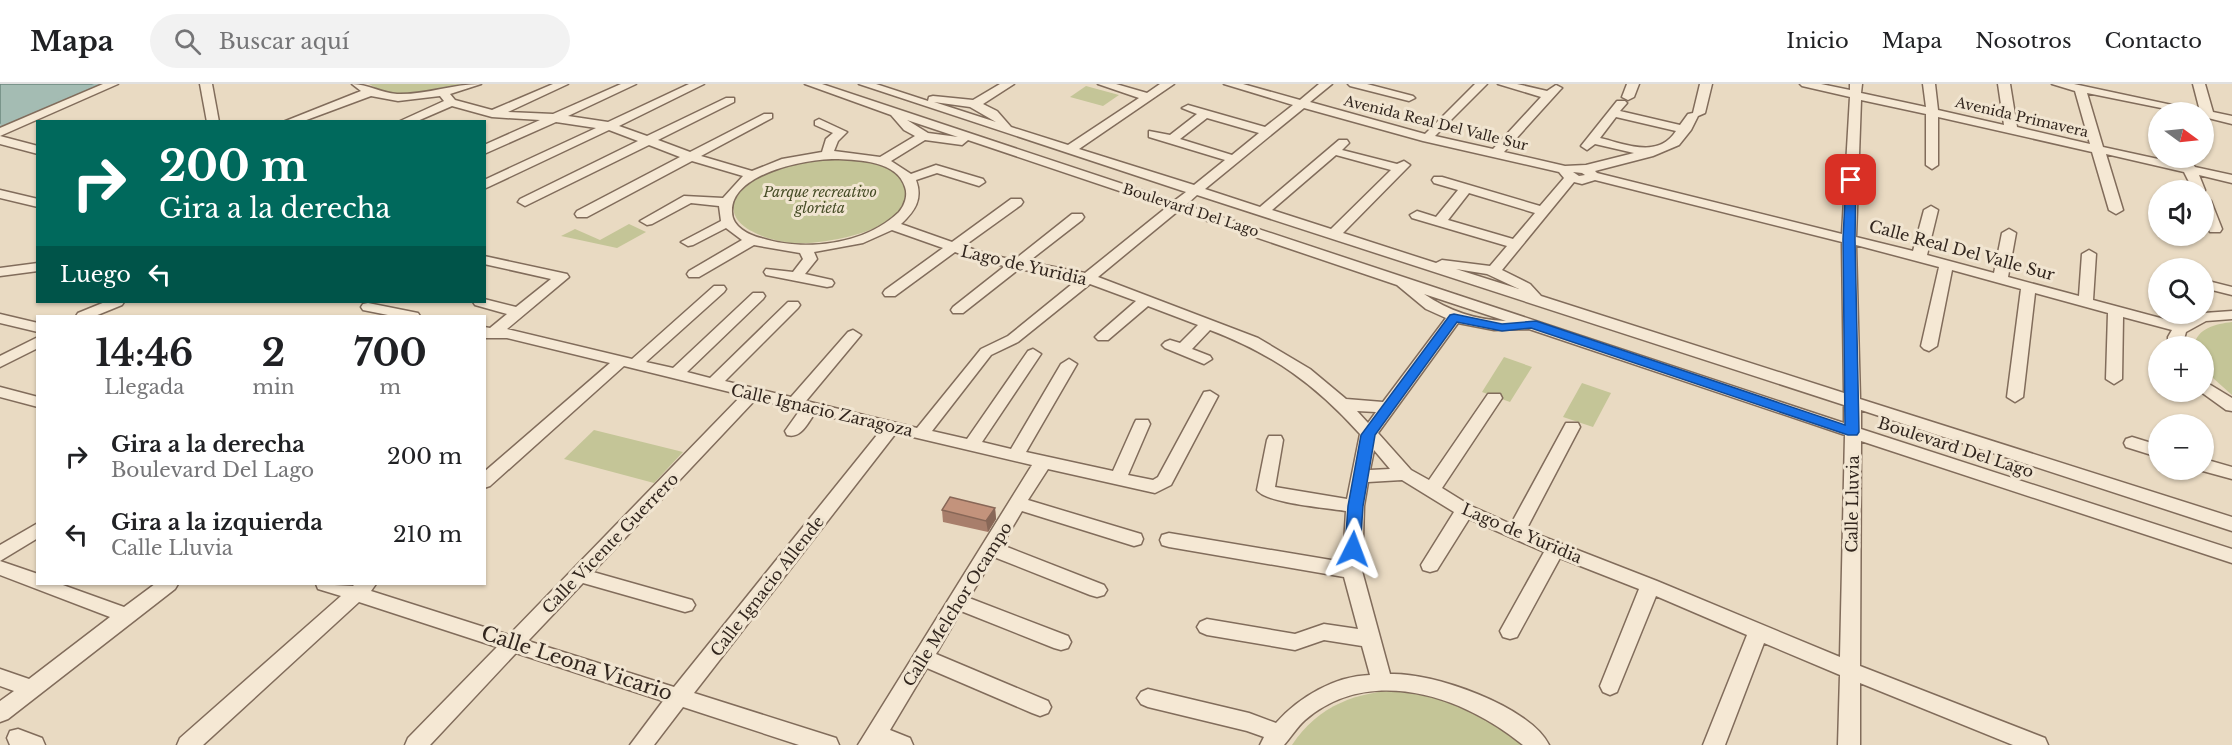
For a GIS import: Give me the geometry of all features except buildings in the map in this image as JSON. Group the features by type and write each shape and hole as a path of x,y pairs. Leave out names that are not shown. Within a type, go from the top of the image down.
{"street":[{"path":"0,132 112,84"},
{"path":"206,84 213,120"},
{"path":"358,84 370,92"},
{"path":"408,120 475,84"},
{"path":"479,120 562,84"},
{"path":"486,149 630,84"},
{"path":"486,184 698,84"},
{"name":"Boulevard Del Lago","path":"812,84 1852,432 2232,556"},
{"name":"Boulevard Del Lago","path":"865,84 2231,523"},
{"path":"1104,84 1148,97"},
{"path":"1069,150 1168,84"},
{"path":"921,434 986,352 1013,339 1326,84"},
{"path":"1354,84 1409,98"},
{"path":"1392,94 1404,84"},
{"path":"1427,138 1481,84"},
{"path":"1496,154 1552,91 1504,84"},
{"path":"1633,84 1621,104 1590,143 1649,153"},
{"path":"1589,173 1675,142 1696,114 1706,84"},
{"name":"Avenida Primavera","path":"1806,84 1856,90 1932,112 2148,157"},
{"path":"1929,84 1932,112 1932,165"},
{"path":"2004,84 2011,130"},
{"path":"2058,84 2148,105"},
{"path":"2127,84 2128,99"},
{"path":"2199,84 2201,102"},
{"path":"975,104 1000,85"},
{"name":"Avenida Real Del Valle Sur","path":"1238,85 1427,138 1569,174 1575,167 1589,173"},
{"path":"2080,89 2100,149 2116,210"},
{"name":"Calle Lluvia","path":"1849,745 1852,432 1849,239 1856,90"},
{"path":"294,120 370,92 447,98 492,114 556,118 609,126 691,156 753,175"},
{"name":"Boulevard Del Lago","path":"913,99 939,99 975,104 1000,119 1006,129"},
{"path":"525,202 730,100"},
{"path":"1621,104 1685,130"},
{"path":"1188,108 1268,132"},
{"name":"Boulevard Del Lago","path":"895,112 902,124 923,136 960,141 981,139"},
{"path":"937,126 957,113"},
{"path":"1171,140 1206,113"},
{"path":"582,214 768,116"},
{"path":"2214,116 2232,120"},
{"path":"819,123 842,132 832,139 827,155"},
{"path":"1153,134 1233,159"},
{"path":"882,161 923,136"},
{"path":"0,140 36,149"},
{"path":"1262,212 1338,147 1402,167 1333,235"},
{"path":"827,155 865,157 882,161 902,171 913,187 910,206 891,225 853,242 806,249 777,247 752,240 737,232 728,222 725,209 727,202 736,188 753,175 787,161 827,155"},
{"name":"Avenida Primavera","path":"2199,168 2232,179"},
{"path":"908,178 921,176 936,169 979,182"},
{"name":"Calle Real Del Valle Sur","path":"1589,173 2029,286 2181,328"},
{"path":"1493,272 1569,174"},
{"path":"1438,180 1542,211"},
{"path":"1438,222 1467,188"},
{"path":"0,194 36,203"},
{"path":"647,221 689,199 709,203 727,202"},
{"path":"890,293 1016,202"},
{"path":"1918,257 1931,210"},
{"path":"1417,215 1515,244"},
{"path":"958,310 1077,217"},
{"path":"688,242 728,222"},
{"name":"Lago de Yuridia","path":"891,225 954,248 1017,265 1088,278 1253,341 1280,355 1304,372 1341,404 1405,474 1465,510 1515,533 2037,745"},
{"path":"2000,279 2009,233"},
{"path":"694,274 752,240"},
{"path":"795,277 810,259 806,249"},
{"path":"2086,302 2090,254"},
{"path":"486,260 562,277 487,335"},
{"name":"Boulevard Del Lago","path":"1421,264 1456,265 1493,272 1529,290 1538,301"},
{"path":"1929,346 1947,265"},
{"path":"0,272 36,267"},
{"path":"771,272 827,283"},
{"name":"Boulevard Del Lago","path":"1401,281 1422,301 1454,318 1502,328 1532,324"},
{"path":"1469,303 1482,283"},
{"path":"2015,397 2029,286"},
{"path":"2214,286 2232,291"},
{"path":"486,480 719,289"},
{"path":"675,375 758,296"},
{"path":"1104,337 1144,301"},
{"path":"85,315 115,303"},
{"path":"484,303 519,312"},
{"path":"356,315 372,304 410,315"},
{"path":"713,384 793,304"},
{"path":"2114,379 2116,310"},
{"path":"2177,336 2181,328 2192,321 2208,316 2232,315"},
{"path":"0,318 36,327"},
{"path":"1382,682 1352,571 1355,506 1368,435 1454,318"},
{"path":"1204,359 1176,348 1208,323"},
{"name":"Calle Ignacio Zaragoza","path":"487,335 507,333 921,434 1155,487 1161,486 1210,396"},
{"path":"793,431 804,404 853,335"},
{"path":"0,362 36,342"},
{"path":"970,445 1033,354"},
{"path":"1016,455 1069,364"},
{"path":"0,392 36,401"},
{"name":"Calle Vicente Guerrero","path":"416,745 753,393"},
{"path":"2214,393 2232,406"},
{"path":"1431,491 1494,398"},
{"path":"1341,404 1388,408"},
{"path":"1118,479 1142,424"},
{"name":"Calle Ignacio Allende","path":"641,745 893,426"},
{"path":"1515,533 1572,427"},
{"path":"1275,440 1266,490 1355,506"},
{"path":"2132,443 2148,448"},
{"name":"Calle Melchor Ocampo","path":"873,739 1043,462"},
{"path":"2214,468 2232,474"},
{"path":"1360,476 1405,474"},
{"path":"1019,504 1134,539"},
{"path":"1430,565 1465,510"},
{"path":"1169,540 1352,571"},
{"path":"0,554 29,543"},
{"path":"991,548 1097,590"},
{"path":"1510,631 1556,548"},
{"path":"0,568 36,582"},
{"path":"579,575 685,605"},
{"path":"44,585 128,616"},
{"path":"0,713 128,616 161,585"},
{"name":"Calle Leona Vicario","path":"334,585 361,588 515,643 828,745"},
{"path":"1610,686 1650,586"},
{"path":"188,745 361,588"},
{"path":"958,602 1061,642"},
{"path":"1208,627 1295,642 1324,632 1370,639"},
{"path":"1714,745 1758,632"},
{"path":"923,657 1040,707"},
{"path":"0,677 31,688"},
{"path":"1148,698 1248,722 1275,739 1294,716 1323,697 1357,685 1382,682 1419,683 1456,692 1492,708 1524,731 1538,745"},
{"path":"873,739 902,745"}],"green space":[{"path":"369,84 468,84 445,90 405,94 392,93"},
{"path":"1086,86 1119,95 1103,106 1070,97"},
{"name":"Parque recreativo glorieta","path":"847,157 879,163 899,174 906,186 904,204 894,216 879,226 842,238 792,243 771,239 749,230 740,223 735,215 734,206 738,195 758,176 791,164"},
{"path":"629,224 646,232 617,248 561,236 575,229 600,240"},
{"path":"2232,322 2232,395 2214,379 2214,336 2198,336 2214,326"},
{"path":"1504,357 1532,367 1510,402 1482,392"},
{"path":"1582,383 1611,393 1593,427 1563,417"},
{"path":"594,430 683,452 654,483 564,459"},
{"path":"1404,690 1458,701 1530,745 1292,745 1314,720 1340,703 1371,693"}],"shaded area":[{"path":"0,84 100,84 0,127"}],"waterway":[{"path":"0,127 102,84"}],"route":[{"path":"1353,549 1355,506 1368,435 1454,318 1502,328 1532,324 1852,432 1849,239 1851,180"}]}
